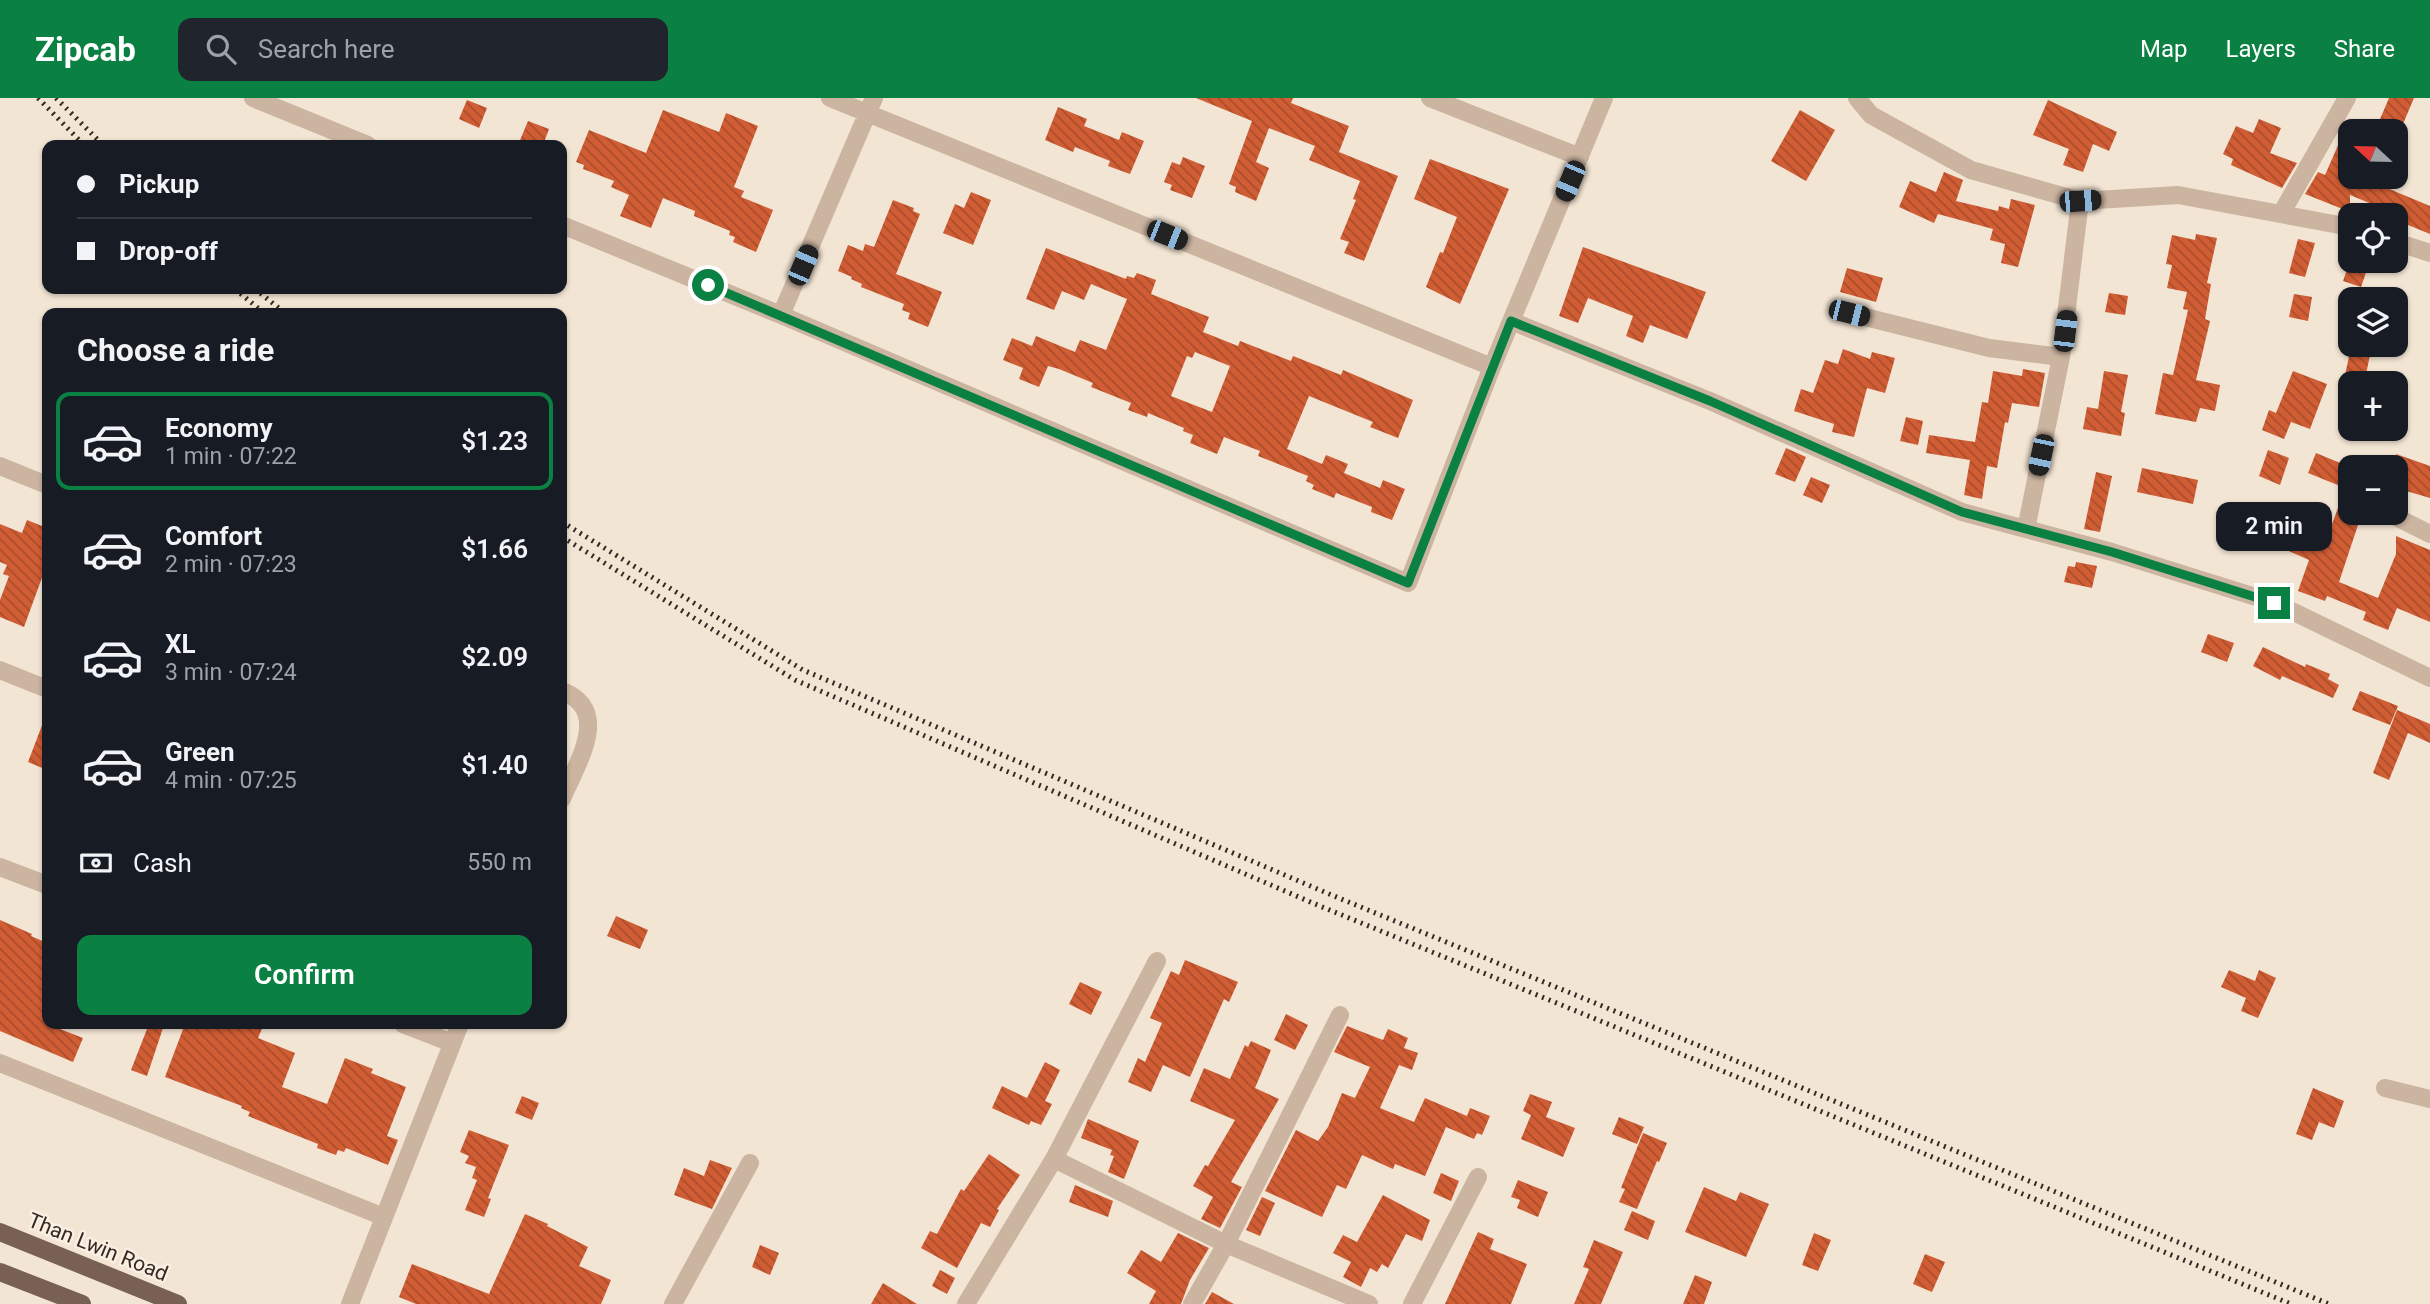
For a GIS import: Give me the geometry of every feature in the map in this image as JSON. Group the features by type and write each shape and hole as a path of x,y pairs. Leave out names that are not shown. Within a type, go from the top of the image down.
{"main road":[{"name":"Than Lwin Road","path":"0,1232 178,1304"},
{"path":"0,1272 82,1304"}],"street":[{"path":"253,98 356,140"},
{"path":"830,98 871,105 1492,368"},
{"path":"1430,98 1580,157"},
{"path":"567,227 781,315 1408,583 1492,368 1604,98"},
{"path":"1857,98 1871,115 1971,170 2080,201 2178,195 2338,225"},
{"path":"2281,214 2347,98"},
{"path":"781,315 871,105"},
{"path":"2026,529 2062,357 2080,201"},
{"path":"2408,246 2430,253"},
{"path":"1849,313 1989,348 2062,357"},
{"path":"1511,321 1710,401 1962,512 2112,552 2274,603 2430,678"},
{"path":"0,466 42,483"},
{"path":"2408,523 2430,534"},
{"path":"0,670 42,687"},
{"path":"567,694 580,701 588,713 589,727 567,787"},
{"path":"0,867 42,883"},
{"path":"966,1304 1054,1159 1157,961"},
{"path":"1192,1304 1226,1244 1340,1015"},
{"path":"416,1029 452,1043"},
{"path":"350,1304 458,1029"},
{"path":"0,1063 384,1217"},
{"path":"2385,1088 2430,1099"},
{"path":"1054,1159 1226,1244 1369,1304"},
{"path":"673,1304 750,1163"},
{"path":"1412,1304 1478,1177"}],"building":[{"path":"1196,98 1293,98 1291,103 1349,126 1339,152 1398,176 1364,261 1344,253 1349,242 1340,239 1356,200 1353,199 1360,181 1309,160 1315,146 1269,128 1256,162 1269,168 1256,201 1235,192 1236,187 1229,184 1252,121"},
{"path":"2389,98 2414,98 2405,119 2380,119"},
{"path":"467,100 487,108 479,128 459,119"},
{"path":"2048,100 2117,132 2109,151 2093,144 2083,172 2063,165 2069,149 2033,135"},
{"path":"1058,107 1087,119 1084,126 1119,140 1122,132 1144,141 1130,174 1108,166 1110,161 1075,147 1073,152 1045,140"},
{"path":"663,110 719,132 726,113 758,126 734,187 744,191 741,197 773,210 756,252 733,242 735,237 729,235 730,231 694,216 695,211 663,198 651,228 620,216 629,195 611,187 614,181 583,169 584,165 576,162 589,130 646,153"},
{"path":"1800,110 1835,130 1806,181 1771,161"},
{"path":"2259,119 2281,128 2270,153 2297,163 2282,188 2231,165 2233,159 2223,154 2236,126 2253,133"},
{"path":"528,121 549,129 545,140 520,140"},
{"path":"2338,145 2338,189 2389,189 2430,206 2430,234 2408,225 2408,203 2369,203 2350,195 2350,203 2338,203 2338,207 2305,194 2318,172 2325,175"},
{"path":"1183,157 1205,166 1192,198 1170,190 1172,185 1164,182 1172,162 1180,165"},
{"path":"1430,159 1509,189 1460,304 1426,287 1457,217 1414,199"},
{"path":"1944,172 1963,180 1956,201 1998,211 1999,206 2009,209 2011,199 2035,205 2018,267 2001,263 2005,244 1990,240 1993,229 1938,214 1934,223 1899,207 1910,181 1936,192"},
{"path":"971,192 991,200 973,245 943,233 955,204 964,208"},
{"path":"893,200 914,208 913,211 920,214 896,274 942,292 928,327 908,319 910,313 902,310 904,304 861,287 862,284 851,279 852,277 838,271 848,245 863,251 865,244 874,247"},
{"path":"2196,234 2217,238 2207,283 2211,284 2205,319 2210,321 2196,380 2220,385 2215,411 2200,408 2196,422 2155,414 2163,373 2173,375 2188,310 2183,309 2187,292 2167,288 2172,265 2166,264 2172,235 2195,240"},
{"path":"2298,239 2315,243 2305,277 2289,273"},
{"path":"1583,247 1706,292 1687,339 1650,325 1643,343 1626,336 1633,316 1588,298 1578,323 1559,316"},
{"path":"1046,248 1126,279 1127,276 1134,278 1137,273 1156,280 1151,294 1209,317 1203,332 1238,346 1240,341 1291,361 1293,356 1341,375 1343,370 1413,400 1398,438 1370,427 1373,422 1309,396 1287,449 1322,464 1326,455 1348,464 1344,473 1380,488 1383,480 1405,489 1392,520 1371,512 1372,507 1336,493 1334,498 1312,489 1314,485 1306,481 1308,476 1258,456 1260,451 1224,437 1217,454 1190,443 1193,435 1183,431 1184,428 1148,413 1147,417 1128,410 1131,403 1091,387 1093,383 1059,369 1048,366 1039,387 1019,379 1023,368 1003,360 1012,338 1032,346 1036,336 1075,352 1080,340 1106,350 1127,299 1091,284 1084,300 1062,291 1054,310 1026,299","holes":["1195,352 1230,366 1212,412 1171,396 1187,356 1192,358"]},
{"path":"1847,268 1883,278 1876,302 1840,292"},
{"path":"2346,273 2366,273 2361,287 2343,281"},
{"path":"2109,293 2128,296 2125,315 2105,312"},
{"path":"2294,294 2312,297 2308,321 2289,317"},
{"path":"1843,349 1870,359 1872,352 1895,358 1885,393 1867,388 1854,437 1832,432 1834,424 1794,411 1801,389 1813,393 1825,360 1838,364"},
{"path":"2349,357 2370,357 2367,371 2346,371"},
{"path":"2023,369 2045,373 2039,407 2012,403 2008,423 2005,422 1997,468 1987,466 1982,499 1964,495 1970,460 1926,453 1929,435 1975,442 1982,402 1988,403 1993,371 2022,376"},
{"path":"2104,371 2128,375 2121,412 2125,413 2121,436 2083,429 2087,407 2098,409"},
{"path":"2293,371 2327,384 2310,429 2291,422 2284,439 2262,430 2269,410 2276,413"},
{"path":"1906,417 1923,421 1918,445 1900,441"},
{"path":"1786,448 1806,457 1795,482 1775,474"},
{"path":"2268,450 2289,458 2280,485 2259,476"},
{"path":"2316,453 2338,462 2338,485 2308,473"},
{"path":"2408,458 2430,466 2430,498 2408,492"},
{"path":"2142,468 2198,480 2193,504 2137,492"},
{"path":"2096,472 2112,476 2100,532 2084,529"},
{"path":"1811,477 1830,485 1822,503 1803,495"},
{"path":"2228,507 2280,526 2283,519 2327,538 2338,508 2338,525 2358,525 2339,582 2378,598 2396,554 2396,536 2430,550 2430,622 2397,608 2388,630 2363,620 2366,612 2327,596 2325,601 2298,591 2309,560 2251,534 2250,538 2223,528"},
{"path":"27,520 42,526 42,578 24,627 0,617 0,600 9,576 3,574 7,565 0,562 0,524 22,533"},
{"path":"2076,562 2097,566 2092,588 2064,582 2068,566 2075,567"},
{"path":"2208,634 2234,643 2227,662 2201,652"},
{"path":"2263,647 2305,667 2306,664 2330,674 2328,679 2339,685 2333,698 2282,676 2280,680 2253,666"},
{"path":"2360,691 2398,706 2390,725 2352,710"},
{"path":"2397,710 2430,724 2430,743 2408,733 2389,780 2373,773"},
{"path":"42,725 42,768 28,762"},
{"path":"616,916 648,930 640,949 607,936"},
{"path":"0,920 42,941 42,1029 60,1029 83,1038 73,1062 0,1031"},
{"path":"1185,960 1238,982 1229,1002 1224,999 1190,1077 1163,1065 1151,1092 1128,1082 1138,1058 1145,1062 1162,1023 1150,1018 1171,971 1179,975"},
{"path":"2229,970 2255,981 2259,970 2276,978 2258,1018 2241,1011 2246,998 2221,987"},
{"path":"1080,982 1102,992 1091,1015 1069,1004"},
{"path":"1286,1014 1308,1025 1295,1050 1274,1040"},
{"path":"1347,1026 1383,1040 1388,1029 1408,1038 1404,1048 1418,1053 1412,1070 1399,1065 1380,1108 1414,1122 1425,1098 1467,1116 1470,1108 1490,1116 1482,1135 1477,1133 1474,1139 1446,1127 1425,1176 1395,1164 1393,1169 1362,1155 1346,1189 1337,1185 1322,1217 1265,1191 1296,1130 1318,1141 1328,1127 1342,1093 1355,1098 1370,1067 1334,1052"},
{"path":"147,1029 163,1029 147,1076 131,1070"},
{"path":"183,1029 262,1029 258,1038 295,1053 282,1087 327,1104 345,1058 373,1069 371,1073 406,1087 387,1136 398,1140 388,1165 346,1148 344,1152 338,1150 336,1155 317,1148 318,1144 248,1116 250,1112 241,1108 242,1106 165,1077"},
{"path":"1251,1041 1271,1050 1255,1088 1279,1099 1231,1182 1242,1187 1220,1228 1201,1219 1213,1197 1193,1186 1235,1120 1190,1101 1204,1068 1230,1079 1245,1045 1248,1047"},
{"path":"1045,1062 1060,1070 1045,1101 1052,1104 1041,1125 1031,1121 1029,1125 992,1108 1002,1086 1027,1098"},
{"path":"2313,1088 2344,1101 2334,1128 2319,1122 2312,1140 2296,1134"},
{"path":"1530,1094 1552,1102 1546,1117 1575,1128 1563,1157 1521,1139 1531,1115 1523,1111"},
{"path":"522,1096 539,1103 532,1120 515,1113"},
{"path":"1619,1117 1644,1127 1637,1144 1612,1134"},
{"path":"1088,1119 1139,1141 1124,1179 1108,1172 1114,1156 1110,1155 1112,1150 1081,1138"},
{"path":"469,1130 509,1145 488,1198 491,1199 484,1217 465,1210 477,1180 472,1178 476,1167 465,1163 469,1156 460,1152"},
{"path":"1643,1133 1667,1143 1637,1209 1619,1202 1625,1189 1621,1188"},
{"path":"989,1154 1020,1175 997,1209 999,1210 990,1227 981,1223 957,1268 921,1248 930,1231 937,1234 961,1189 964,1191"},
{"path":"710,1160 732,1168 712,1209 674,1195 684,1168 704,1176"},
{"path":"1441,1173 1459,1181 1451,1201 1433,1193"},
{"path":"1518,1180 1548,1192 1538,1217 1517,1208 1520,1200 1511,1197"},
{"path":"1075,1185 1113,1201 1108,1217 1069,1202"},
{"path":"1704,1187 1736,1201 1740,1192 1769,1204 1746,1257 1685,1232"},
{"path":"1383,1195 1430,1220 1422,1241 1406,1234 1388,1268 1382,1264 1377,1272 1370,1268 1361,1287 1343,1277 1351,1262 1333,1253 1343,1235 1357,1242"},
{"path":"1262,1197 1275,1203 1260,1236 1246,1230"},
{"path":"1632,1211 1655,1221 1648,1240 1624,1230"},
{"path":"525,1214 588,1247 579,1266 611,1280 601,1304 416,1304 399,1297 412,1264 489,1294"},
{"path":"1478,1232 1494,1239 1490,1249 1527,1264 1511,1304 1445,1304"},
{"path":"1178,1233 1209,1248 1190,1280 1181,1304 1149,1304 1156,1291 1127,1273 1141,1250 1161,1262"},
{"path":"1814,1233 1831,1240 1818,1271 1802,1265"},
{"path":"1594,1240 1623,1252 1601,1304 1574,1304 1589,1269 1583,1267"},
{"path":"760,1245 779,1253 770,1275 752,1267"},
{"path":"1925,1254 1945,1262 1932,1292 1913,1284"},
{"path":"940,1270 955,1278 947,1294 932,1286"},
{"path":"1695,1275 1712,1282 1704,1304 1683,1304"},
{"path":"883,1283 917,1304 871,1304"},
{"path":"1212,1292 1234,1304 1205,1304"}],"railway":[{"path":"38,98 79,140"},
{"path":"56,98 98,140"},
{"path":"241,294 258,308"},
{"path":"261,294 279,308"},
{"path":"567,525 803,670 1334,896 2329,1304"},
{"path":"567,540 795,680 1315,904 2291,1304"}],"route":[{"path":"708,285 1408,583 1511,321 1710,401 1962,512 2112,552 2274,603"}]}
